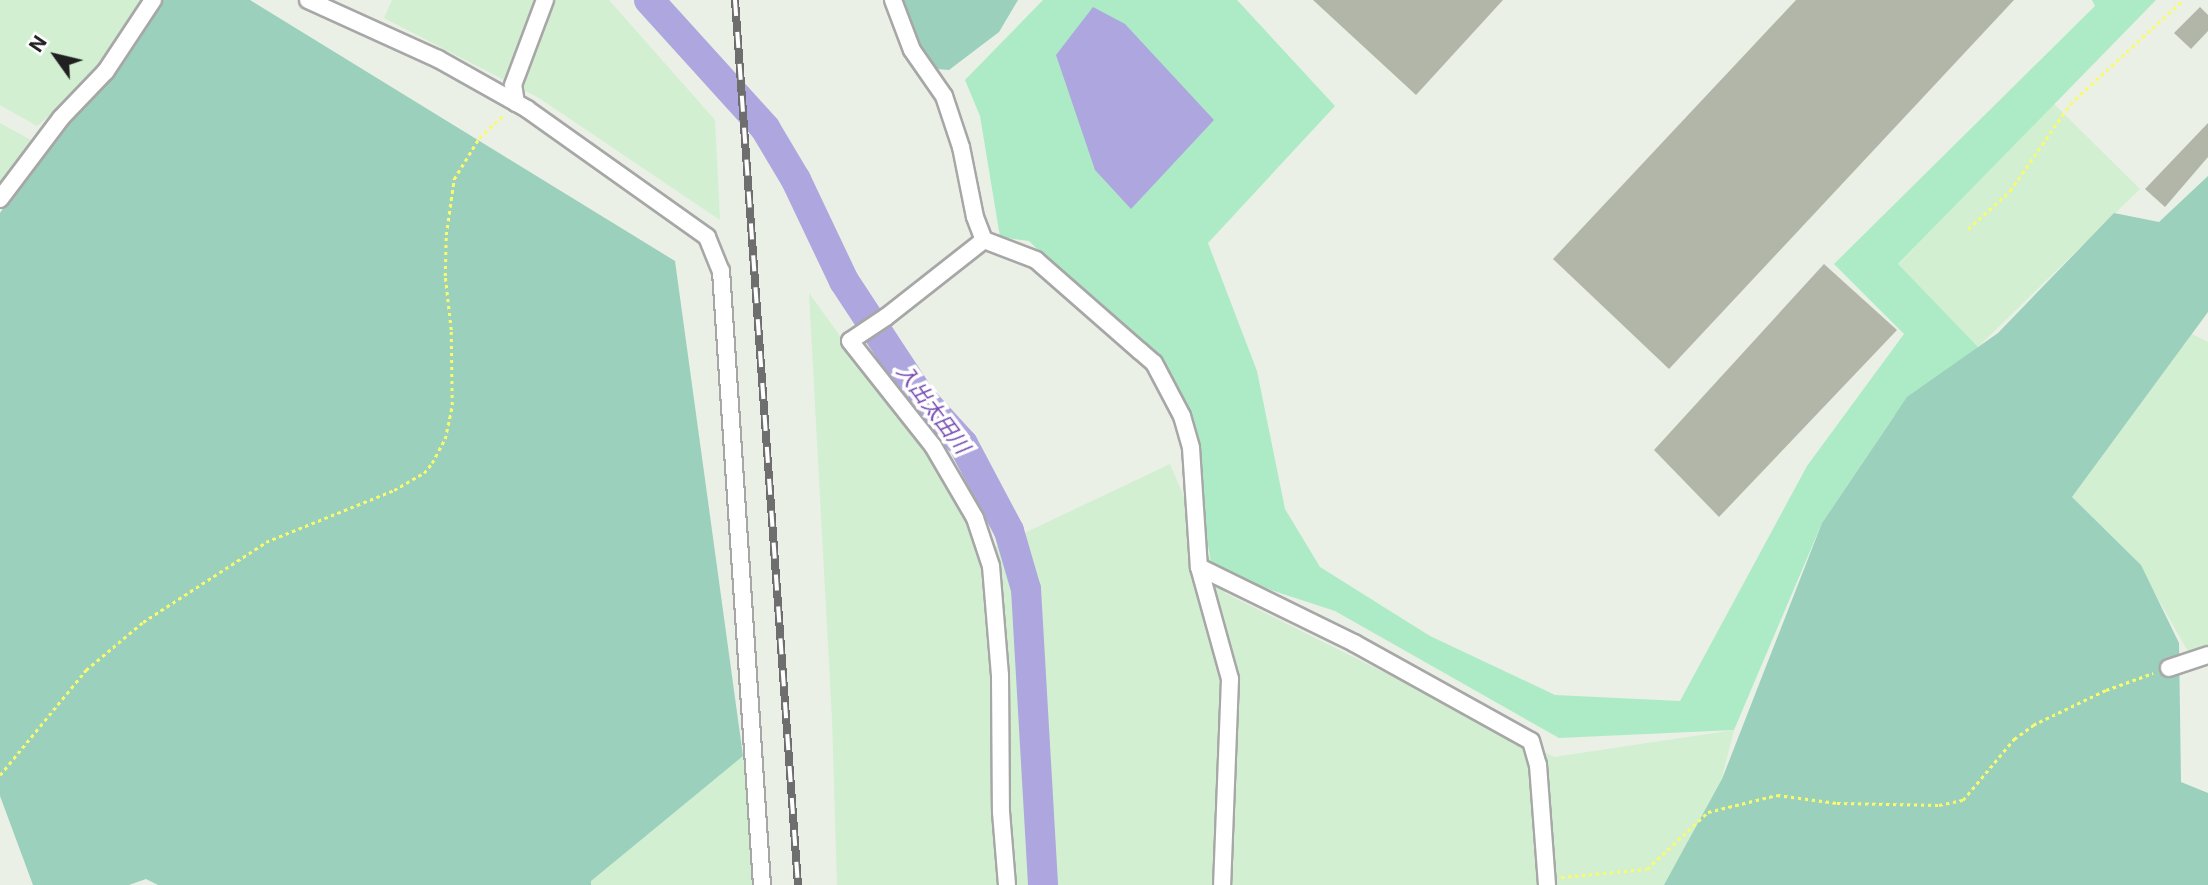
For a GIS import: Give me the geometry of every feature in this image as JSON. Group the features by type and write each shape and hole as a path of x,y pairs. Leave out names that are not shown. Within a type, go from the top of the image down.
{"street":[{"path":"0,199 61,118 106,71 153,0"},
{"path":"308,0 438,59 516,103 707,237 721,271 762,885"},
{"path":"516,103 513,85 545,0"},
{"path":"893,0 912,50 944,96 961,148 975,217 984,240 1036,260 1154,363 1182,416 1191,448 1199,567 1230,679 1222,885"},
{"path":"984,240 886,317 849,341 933,446 975,518 991,566 1000,675 1001,812 1007,885"},
{"path":"1199,567 1354,643 1531,741 1538,765 1547,882"},
{"path":"2169,668 2208,655"}],"path":[{"path":"1968,229 2010,191 2070,104 2183,0"},
{"path":"0,775 86,670 143,622 265,542 394,490 424,473 432,463 445,439 452,405 451,330 445,276 446,235 454,179 480,138 516,103"},
{"path":"1547,882 1647,869 1708,812 1777,795 1849,803 1939,805 1963,800 2014,739 2033,724 2106,690 2169,668"}],"green space":[{"path":"0,0 142,0 100,73 37,126 0,105"},
{"path":"160,0 250,0 675,261 743,756 591,881 591,885 158,885 146,879 129,885 33,885 0,796 0,213 66,113"},
{"path":"392,0 609,0 715,120 720,220 539,98 384,18"},
{"path":"885,0 1018,0 999,32 949,70 924,68"},
{"path":"1043,0 1237,0 1335,106 1208,243 1257,371 1285,509 1320,567 1430,636 1555,695 1680,701 1807,466 1904,334 1834,264 2095,6 2092,0 2156,0 1898,264 1978,347 1894,416 1822,523 1734,730 1559,738 1335,611 1213,571 1182,416 1140,351 1029,241 1000,237 980,116 965,80"},
{"path":"2053,103 2140,189 1978,347 1898,265"},
{"path":"0,123 31,140 0,185"},
{"path":"2208,176 2208,312 2072,497 2141,565 2179,643 2181,782 2208,793 2208,885 1664,885 1722,779 1822,523 1907,397 1998,333 2114,213 2159,222"},
{"path":"809,293 993,548 1170,464 1225,593 1554,757 1734,730 1695,885 837,885 832,719"},
{"path":"2192,334 2208,342 2208,651 2190,655 2136,560 2072,497"},
{"path":"743,756 754,765 760,885 591,885 590,881"}],"shaded area":[{"path":"1093,7 1125,24 1214,120 1131,209 1095,170 1056,55"}],"building":[{"path":"1313,0 1503,0 1416,95"},
{"path":"1796,0 2014,0 1669,369 1553,259"},
{"path":"2200,7 2208,15 2208,31 2191,49 2174,33"},
{"path":"2208,123 2208,157 2165,207 2145,189"},
{"path":"1824,264 1897,330 1719,517 1654,450"}],"waterway":[{"name":"入出太田川","path":"649,0 765,128 796,180 844,281 921,398 963,444 1009,531 1026,589 1043,885"}],"railway":[{"path":"735,0 798,885"}]}
